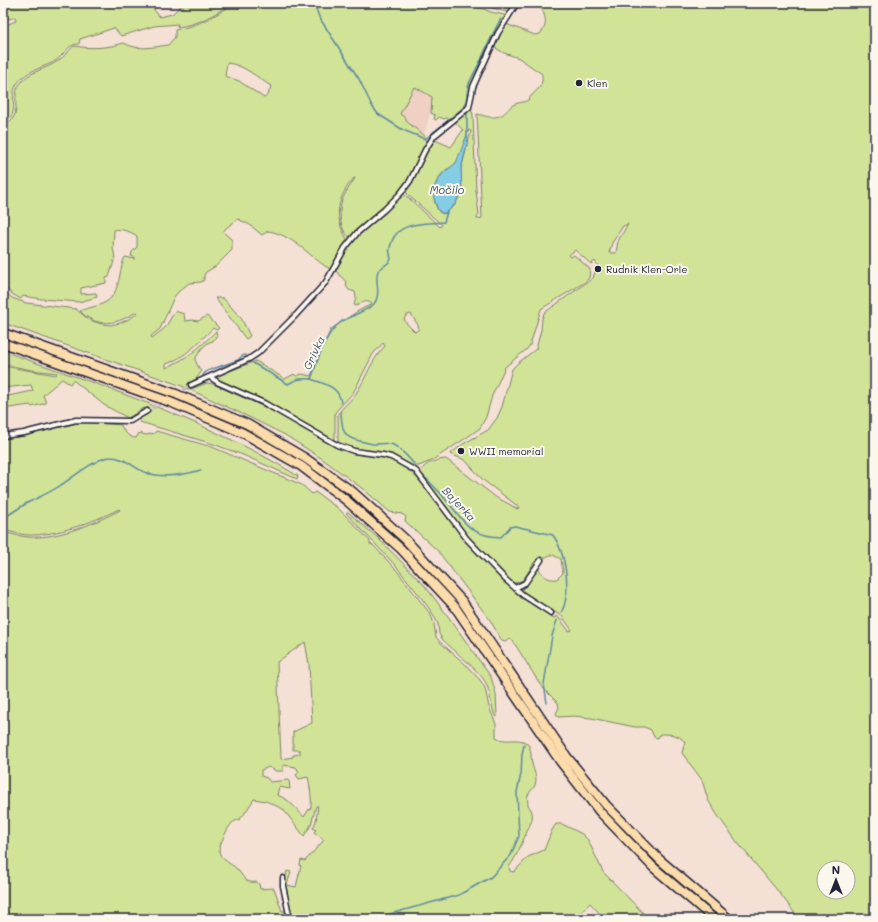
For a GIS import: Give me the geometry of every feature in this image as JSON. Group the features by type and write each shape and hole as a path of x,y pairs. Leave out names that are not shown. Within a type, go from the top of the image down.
{"highway":[{"path":"3,333 176,394 247,424 305,458 353,492 405,539 462,601 567,757 606,805 660,860 729,919"},
{"path":"3,343 170,402 243,433 301,466 346,500 401,549 455,607 560,761 600,812 653,867 714,919"}],"street":[{"path":"191,385 249,359 265,346 296,315 326,282 345,248 357,233 385,209 410,181 431,140 469,106 471,94 477,78 498,33 517,3"},
{"path":"210,377 219,383 264,403 337,445 354,451 383,454 416,471 467,539 515,588 523,595 550,612"},
{"path":"3,436 24,433 76,420 130,421 147,410"},
{"path":"515,588 525,584 541,560"},
{"path":"283,878 283,886 290,919"}],"shaded area":[{"path":"411,82 432,97 431,113 424,135 406,121 406,118 399,112"}],"green space":[{"path":"3,3 156,3 154,10 160,17 172,14 184,3 232,3 206,18 184,26 177,27 178,24 154,26 121,36 114,28 80,39 79,44 75,44 69,48 55,61 32,71 18,82 14,93 13,112 8,119 3,122 3,26 16,21 15,17 3,21"},
{"path":"235,3 468,3 506,16 496,32 492,44 471,86 469,104 451,120 439,117 436,120 434,119 435,115 431,113 432,97 415,87 413,89 400,114 406,118 406,121 425,136 427,143 413,172 399,194 349,237 341,224 340,208 344,195 355,178 348,185 339,207 340,223 347,239 332,270 284,236 268,231 262,235 250,225 238,219 223,232 232,240 232,250 216,266 206,272 204,275 204,280 201,282 189,283 178,292 174,297 160,329 151,336 152,338 165,328 175,311 184,314 185,321 198,321 207,316 219,328 217,330 213,328 180,358 166,364 166,368 193,352 216,331 217,335 213,341 200,351 195,360 201,372 196,379 189,383 191,389 207,383 213,384 273,411 339,448 355,454 384,457 394,460 411,472 431,493 473,549 513,588 521,598 537,607 540,606 552,617 555,618 556,616 569,631 572,630 562,616 531,600 522,593 528,579 539,569 546,577 557,579 563,573 561,559 550,555 544,558 537,565 535,561 523,580 515,583 509,581 476,547 437,495 420,476 423,468 429,463 446,459 497,498 517,509 519,508 483,480 465,460 450,454 463,444 488,430 497,418 502,407 512,369 536,349 544,313 593,278 595,272 600,270 595,261 591,264 575,250 569,255 571,257 574,255 590,269 589,278 541,309 530,345 505,367 492,396 486,417 480,428 431,461 419,466 411,466 389,454 356,450 338,443 338,414 359,389 372,363 385,346 383,343 373,354 353,393 335,413 335,437 333,441 268,404 218,380 217,377 256,361 285,379 294,374 296,376 302,374 311,376 331,329 358,311 372,304 366,302 356,306 354,305 356,298 355,292 349,290 346,286 347,283 336,271 339,260 354,239 403,194 440,227 442,225 407,194 406,190 413,180 433,141 435,140 451,147 463,130 455,122 471,108 473,115 476,190 479,215 477,219 482,218 477,114 490,117 501,115 515,104 529,100 531,95 539,88 542,81 542,74 519,58 504,53 494,47 506,24 535,35 540,34 545,26 545,18 539,3 875,3 875,919 799,919 718,816 708,800 702,780 682,753 685,742 682,739 674,735 667,734 660,734 658,738 654,737 651,730 644,727 635,727 574,716 558,717 556,713 559,708 558,703 541,686 513,641 510,639 505,642 502,641 490,620 438,551 405,521 406,517 402,514 390,512 363,489 321,458 285,435 182,386 3,323 3,290 12,298 26,303 76,309 89,320 102,324 111,325 120,323 138,313 136,312 115,322 108,323 93,320 80,311 103,304 111,298 117,287 125,257 136,258 131,256 132,252 137,247 137,236 123,230 114,230 113,248 115,258 109,277 106,278 106,283 81,288 81,294 96,293 97,297 79,302 23,296 21,299 12,294 3,286 3,125 14,117 19,85 27,77 58,61 74,46 99,48 124,43 134,47 145,48 168,45 175,37 175,30 199,23","holes":["227,63 245,69 271,86 268,95 264,98 239,81 225,76","469,130 471,131 461,170 462,191 455,205 445,214 440,213 434,201 434,190 438,178 457,161","628,224 618,241 616,253 609,253 612,243 623,226","411,314 418,325 419,329 415,332 404,319 407,315"]},
{"path":"475,3 515,3 510,12 507,12"},
{"path":"215,298 223,298 241,318 250,336 246,339"},
{"path":"3,351 118,392 197,424 278,464 298,476 297,479 243,455 213,444 140,422 140,418 148,414 144,408 128,418 104,405 73,380 70,384 62,379 43,395 46,403 32,407 30,405 3,409 3,397 33,391 31,385 3,388 3,366 56,375 57,373 31,370 3,364"},
{"path":"82,422 121,425 123,430 133,438 136,438 139,433 146,435 155,433 156,431 212,447 302,485 312,494 315,492 339,509 370,541 370,544 373,545 398,572 431,615 436,637 480,680 485,688 489,707 496,724 496,737 503,740 523,741 530,748 536,779 534,786 528,795 528,805 532,812 532,820 509,867 510,871 514,872 528,857 544,850 556,824 562,824 582,834 588,840 603,872 649,919 605,919 590,903 575,919 291,919 285,889 287,871 291,872 287,885 296,887 301,860 305,861 324,840 314,832 316,830 313,828 316,821 318,806 316,806 311,825 304,836 283,809 266,801 254,799 242,817 233,822 228,828 220,845 219,851 224,859 236,868 247,881 257,882 260,889 274,888 282,911 287,911 289,919 3,919 3,532 28,537 51,536 75,530 120,510 119,509 98,519 62,531 38,535 27,535 3,530 3,439 23,436","holes":["305,642 309,664 312,723 293,732 293,750 300,750 300,754 281,759 277,662","283,765 296,767 299,772 296,775 299,779 308,777 311,792 311,808 304,817 289,802 277,795 279,787 290,789 289,780 270,782 267,778 261,776 261,770 269,767 276,771 283,771"]},
{"path":"348,512 379,539 425,586 450,619 491,677 496,694 497,717 495,716 488,687 483,678 442,639 439,634 438,624 433,614 420,596 395,565 346,513"}],"water":[{"name":"Močilo","path":"467,135 468,139 461,169 462,190 455,204 447,212 442,213 438,210 433,195 434,187 443,173 456,163"}],"waterway":[{"path":"314,3 319,17 359,79 372,106 378,114 403,130 425,139 463,108 466,102 468,87 501,19"},
{"path":"507,8 511,3"},
{"path":"467,112 467,135"},
{"name":"Grivka","path":"253,363 288,384 299,379 311,379 322,348 335,327 341,322 374,304 378,292 378,271 391,259 390,248 396,235 401,230 414,225 444,222 447,212"},
{"path":"203,375 207,371 238,360 242,356 246,355"},
{"name":"Bajerka","path":"311,379 326,384 334,389 340,397 341,403"},
{"name":"Bajerka","path":"341,412 342,423 346,435 354,440 371,444 394,445 414,464"},
{"name":"Grivka","path":"3,518 29,502 53,490 86,468 106,458 116,457 144,472 165,476 180,475 201,470"},
{"name":"Bajerka","path":"419,472 475,531 490,536 501,537 510,527 515,526 553,535 558,543 566,573 566,595 561,613"},
{"name":"Bajerka","path":"547,703 544,684 552,636 557,620"},
{"path":"357,919 379,917 459,895 491,877 511,855 519,836 517,792 521,774 524,745"}],"tunnel":[{"path":"147,411 191,385"}],"place":[{"name":"Klen","path":"579,83"},
{"name":"Rudnik Klen-Orle","path":"598,269"},
{"name":"WWII memorial","path":"461,451"}]}
